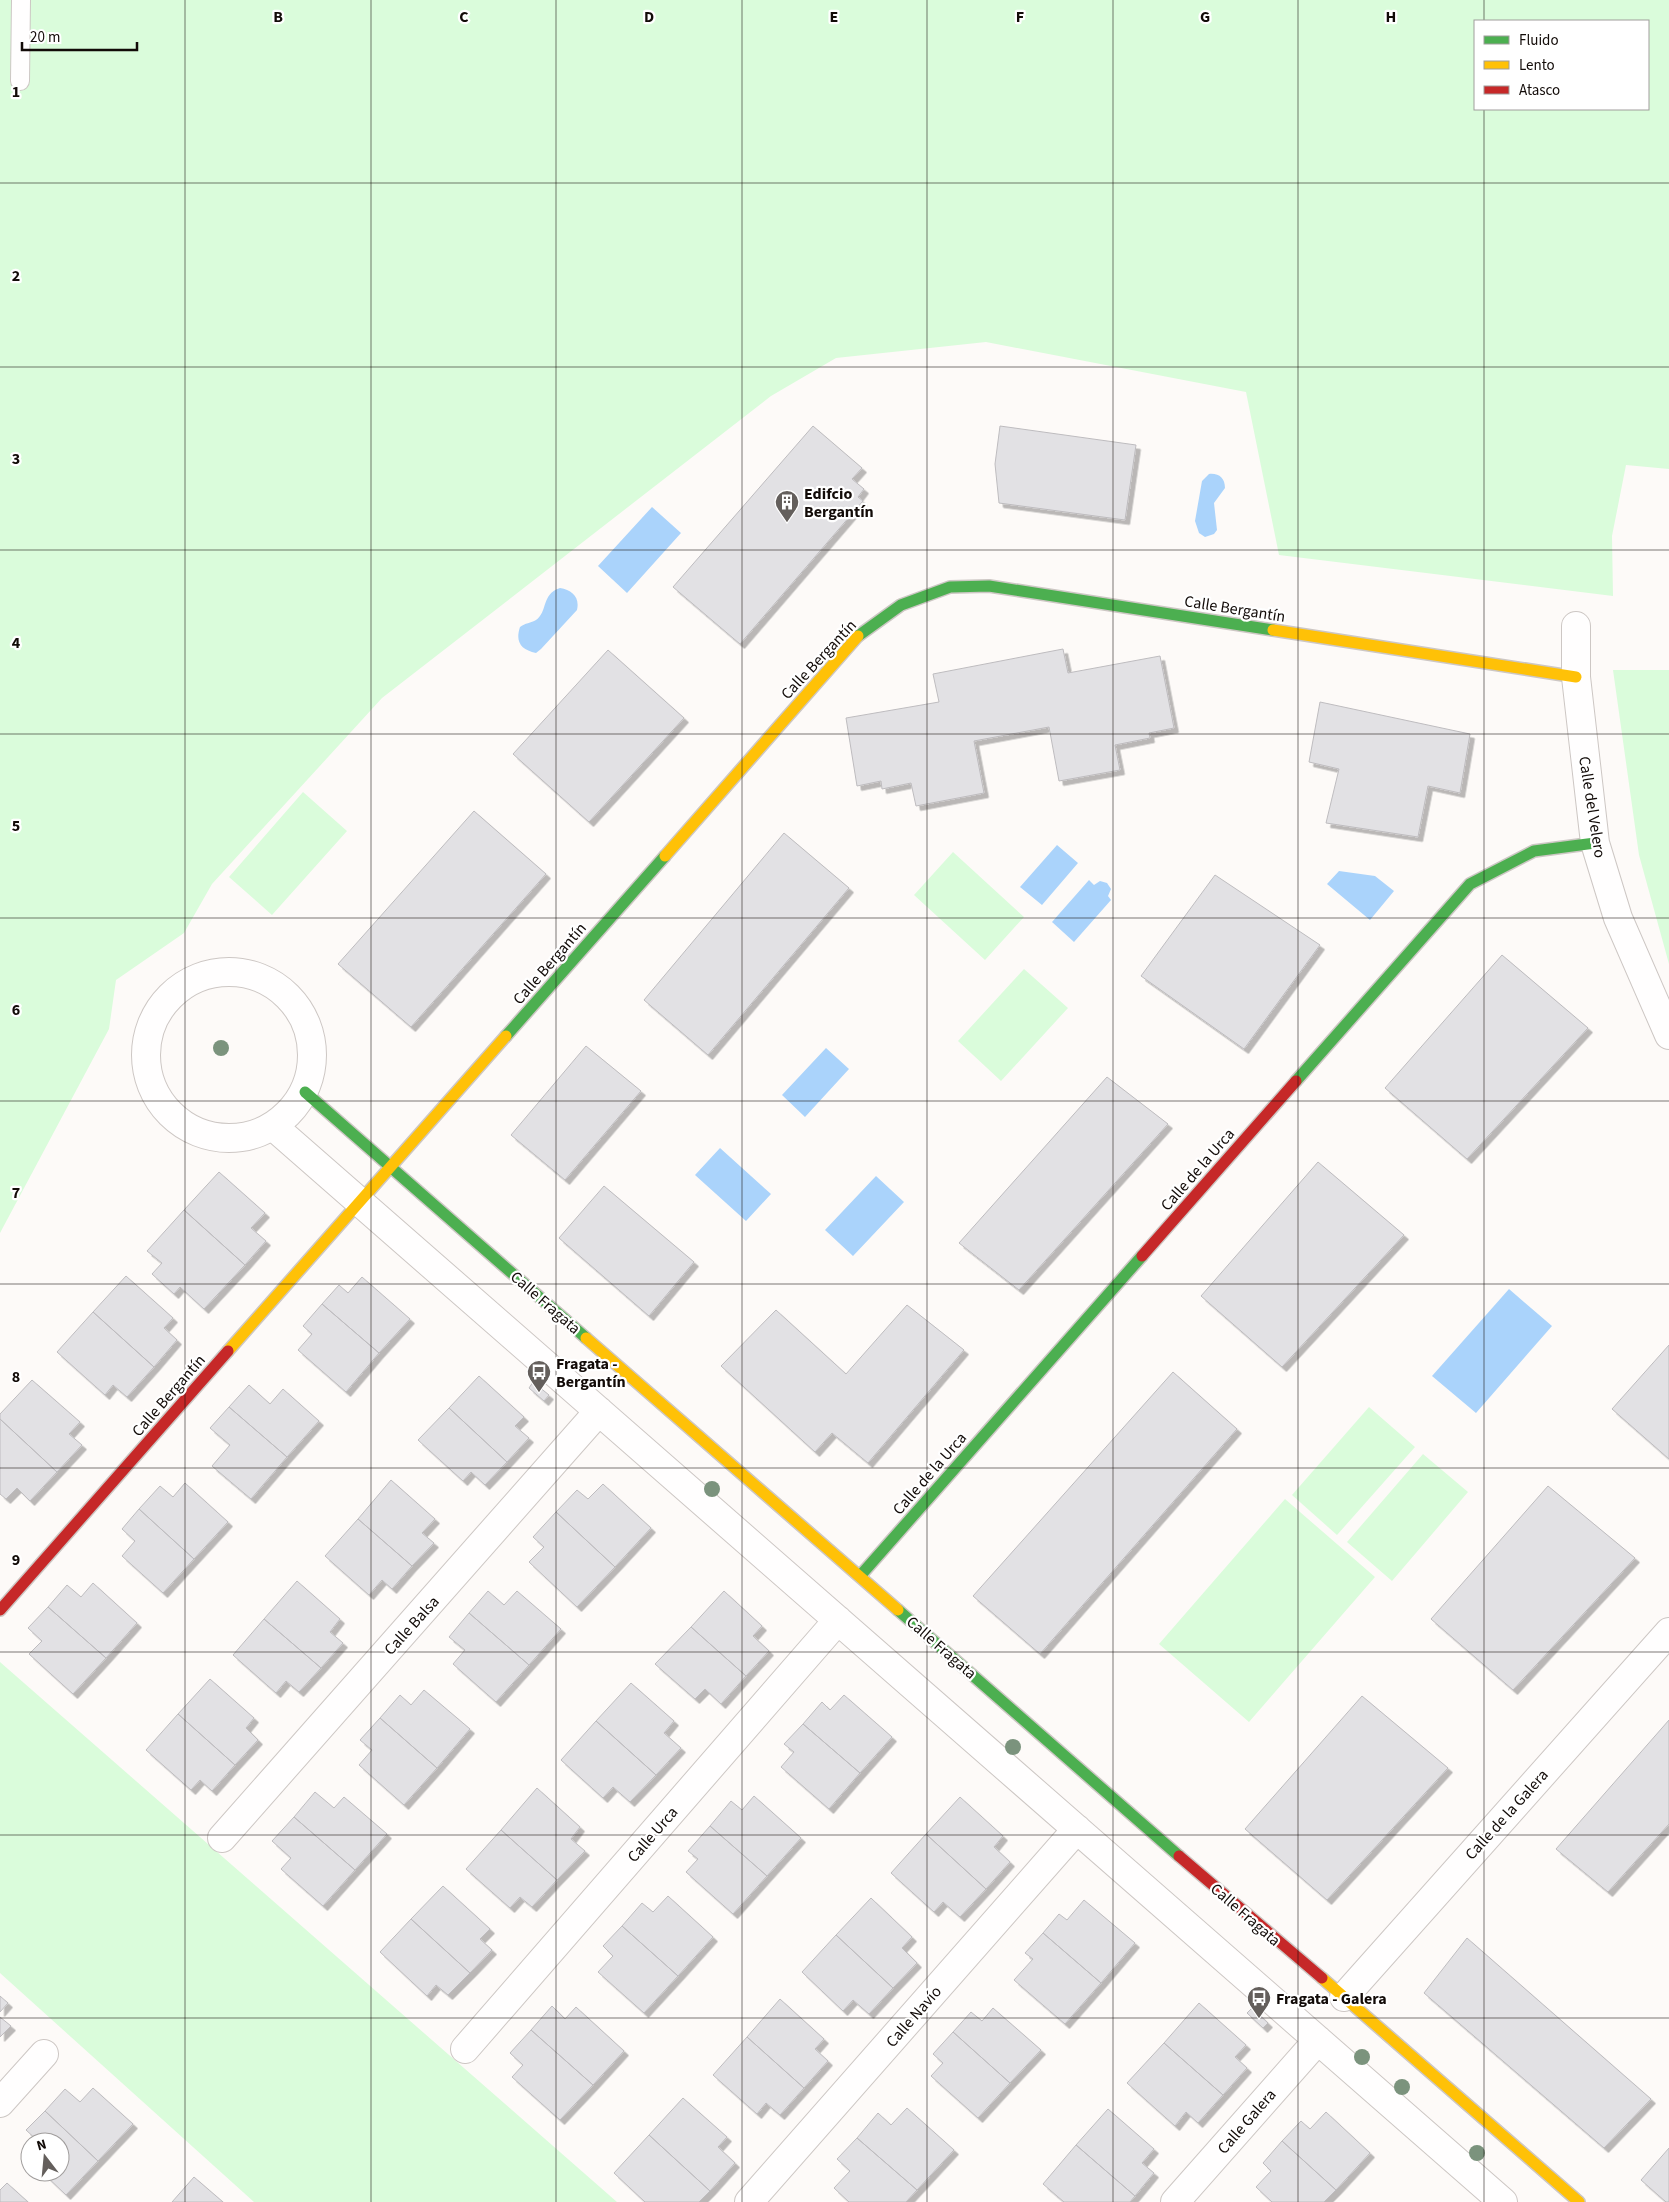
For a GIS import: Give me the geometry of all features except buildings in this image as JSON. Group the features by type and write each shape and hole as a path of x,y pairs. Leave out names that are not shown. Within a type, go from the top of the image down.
{"street":[{"name":"Calle Bergantín","path":"0,1610 860,634 901,605 950,587 989,586 1576,677"},
{"name":"Calle del Velero","path":"1576,626 1576,677 1595,842 1618,918 1669,1035"},
{"name":"Calle de la Urca","path":"860,1576 1470,884 1534,851 1595,842"},
{"path":"230,972 258,976 282,990 301,1011 312,1037 313,1065 305,1092 292,1111 274,1127 244,1138 213,1137 184,1126 160,1104 147,1075 146,1043 156,1013 178,989 202,976 230,972"},
{"name":"Calle Fragata","path":"305,1092 1250,1918 1344,1997 1579,2202"},
{"path":"274,1127 1503,2202"},
{"name":"Calle Balsa","path":"222,1838 599,1411"},
{"name":"Calle Urca","path":"465,2049 838,1620"},
{"name":"Calle de la Galera","path":"1344,1997 1669,1632"},
{"name":"Calle Navío","path":"749,2202 1077,1829"},
{"name":"Calle Galera","path":"1175,2202 1318,2040"},
{"path":"0,2103 44,2054"}],"lane":[{"path":"20,81 21,0"}],"green space":[{"path":"0,0 1669,0 1669,469 1626,465 1612,536 1613,596 1279,555 1246,392 986,342 836,358 771,396 382,698 212,884 184,933 116,980 109,1029 0,1233"},
{"path":"1613,670 1669,670 1669,964 1639,855"},
{"path":"303,792 347,831 272,915 229,877"},
{"path":"953,852 1024,917 985,960 914,895"},
{"path":"1024,969 1068,1008 1001,1081 958,1041"},
{"path":"1369,1407 1415,1447 1337,1535 1292,1495"},
{"path":"1423,1454 1468,1492 1392,1581 1347,1542"},
{"path":"1285,1499 1375,1577 1249,1722 1159,1644"},
{"path":"0,1662 617,2202 254,2202 0,1973"}],"water":[{"path":"1209,474 1216,474 1221,477 1225,488 1214,503 1217,530 1214,534 1205,537 1199,533 1195,521 1202,481"},
{"path":"652,507 681,533 627,593 598,566"},
{"path":"560,588 568,590 574,595 578,605 577,610 536,653 526,650 519,641 520,627 540,617 550,594"},
{"path":"1057,845 1078,863 1042,905 1020,887"},
{"path":"1339,871 1375,876 1394,891 1370,920 1327,884"},
{"path":"1089,880 1094,885 1100,881 1107,883 1111,889 1108,896 1111,900 1074,942 1052,922"},
{"path":"826,1048 849,1069 805,1117 782,1095"},
{"path":"720,1148 771,1194 746,1221 695,1175"},
{"path":"876,1176 904,1202 853,1256 825,1230"},
{"path":"1509,1289 1552,1326 1476,1413 1432,1376"}],"traffic: fast":[{"path":"858,636 901,605 950,587 989,586 1273,630"},
{"path":"1296,1081 1470,884 1534,851 1595,843"},
{"path":"506,1036 665,856"},
{"path":"305,1092 586,1338"},
{"path":"860,1576 1142,1256"},
{"path":"898,1610 1179,1856"}],"traffic: slow":[{"path":"1273,630 1576,677"},
{"path":"665,856 858,636"},
{"path":"228,1351 506,1036"},
{"path":"586,1338 898,1610"},
{"path":"1322,1978 1579,2202"}],"traffic: jam":[{"path":"1142,1256 1296,1081"},
{"path":"0,1610 228,1351"},
{"path":"1179,1856 1322,1978"}],"place":[{"name":"Edifcio Bergantín","path":"787,523"},
{"name":"Fragata - Bergantín","path":"539,1393"},
{"name":"Fragata - Galera","path":"1259,2019"}]}
